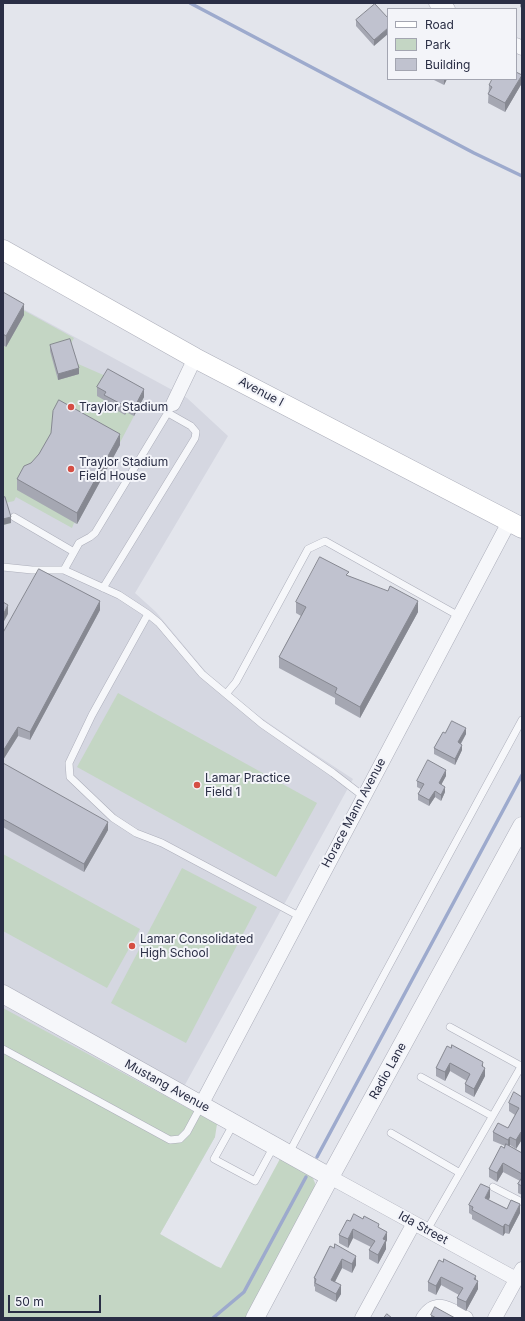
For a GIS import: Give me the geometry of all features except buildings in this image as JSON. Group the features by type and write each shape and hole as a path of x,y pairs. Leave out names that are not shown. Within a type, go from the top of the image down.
{"main road":[{"name":"Avenue I","path":"3,250 195,358 516,525"}],"street":[{"path":"436,3 446,8"},
{"path":"171,408 195,358"},
{"name":"Horace Mann Avenue","path":"201,1105 459,616 516,525"},
{"name":"Radio Lane","path":"255,1318 330,1177 516,850 522,826"},
{"name":"Mustang Avenue","path":"3,994 330,1177"},
{"name":"Ida Street","path":"330,1177 427,1230 519,1274"},
{"path":"362,1318 414,1223"},
{"path":"495,1318 519,1274"},
{"path":"422,1318 426,1312 434,1307 443,1307 466,1318"}],"lane":[{"path":"64,570 79,543 96,533 171,408 196,432 195,438 102,588"},
{"path":"14,517 74,552"},
{"path":"226,694 236,682 308,550 326,541 459,616"},
{"path":"3,567 32,570 64,570 119,595 160,623 202,674 262,724 333,773 363,796"},
{"path":"148,614 92,715 69,763 70,778 113,818 136,833 162,843 300,916"},
{"path":"234,1123 214,1159 255,1180 281,1150 424,902 522,720"},
{"path":"427,1230 522,1066 450,1027"},
{"path":"3,1049 170,1140 180,1139 187,1132 201,1105"},
{"path":"421,1077 492,1116"},
{"path":"391,1133 460,1173"},
{"path":"493,1187 522,1202"}],"shaded area":[{"name":"Lamar Consolidated High School","path":"3,298 187,398 228,436 135,593 156,612 212,679 247,708 353,779 170,1112 215,1137 160,1234 216,1266 3,1318"}],"green space":[{"name":"Traylor Stadium","path":"3,299 74,338 70,345 76,363 108,377 144,397 77,524 74,523 72,528 16,497 14,501 5,503 11,523 3,525"},
{"name":"Lamar Practice Field 1","path":"118,693 317,803 276,877 77,767"},
{"path":"3,854 140,929 107,988 3,931"},
{"path":"182,868 257,907 186,1043 111,1003"},
{"path":"3,1008 217,1124 215,1137 160,1234 216,1266 221,1268 281,1157 311,1174 315,1183 314,1195 248,1318 3,1318"}],"waterway":[{"path":"190,3 474,153 522,176"},
{"path":"317,1157 522,775"},
{"path":"213,1318 244,1292 306,1177"}],"place":[{"name":"Traylor Stadium","path":"71,407"},
{"name":"Traylor Stadium Field House","path":"71,469"},
{"name":"Lamar Practice Field 1","path":"197,785"},
{"name":"Lamar Consolidated High School","path":"132,946"}]}
